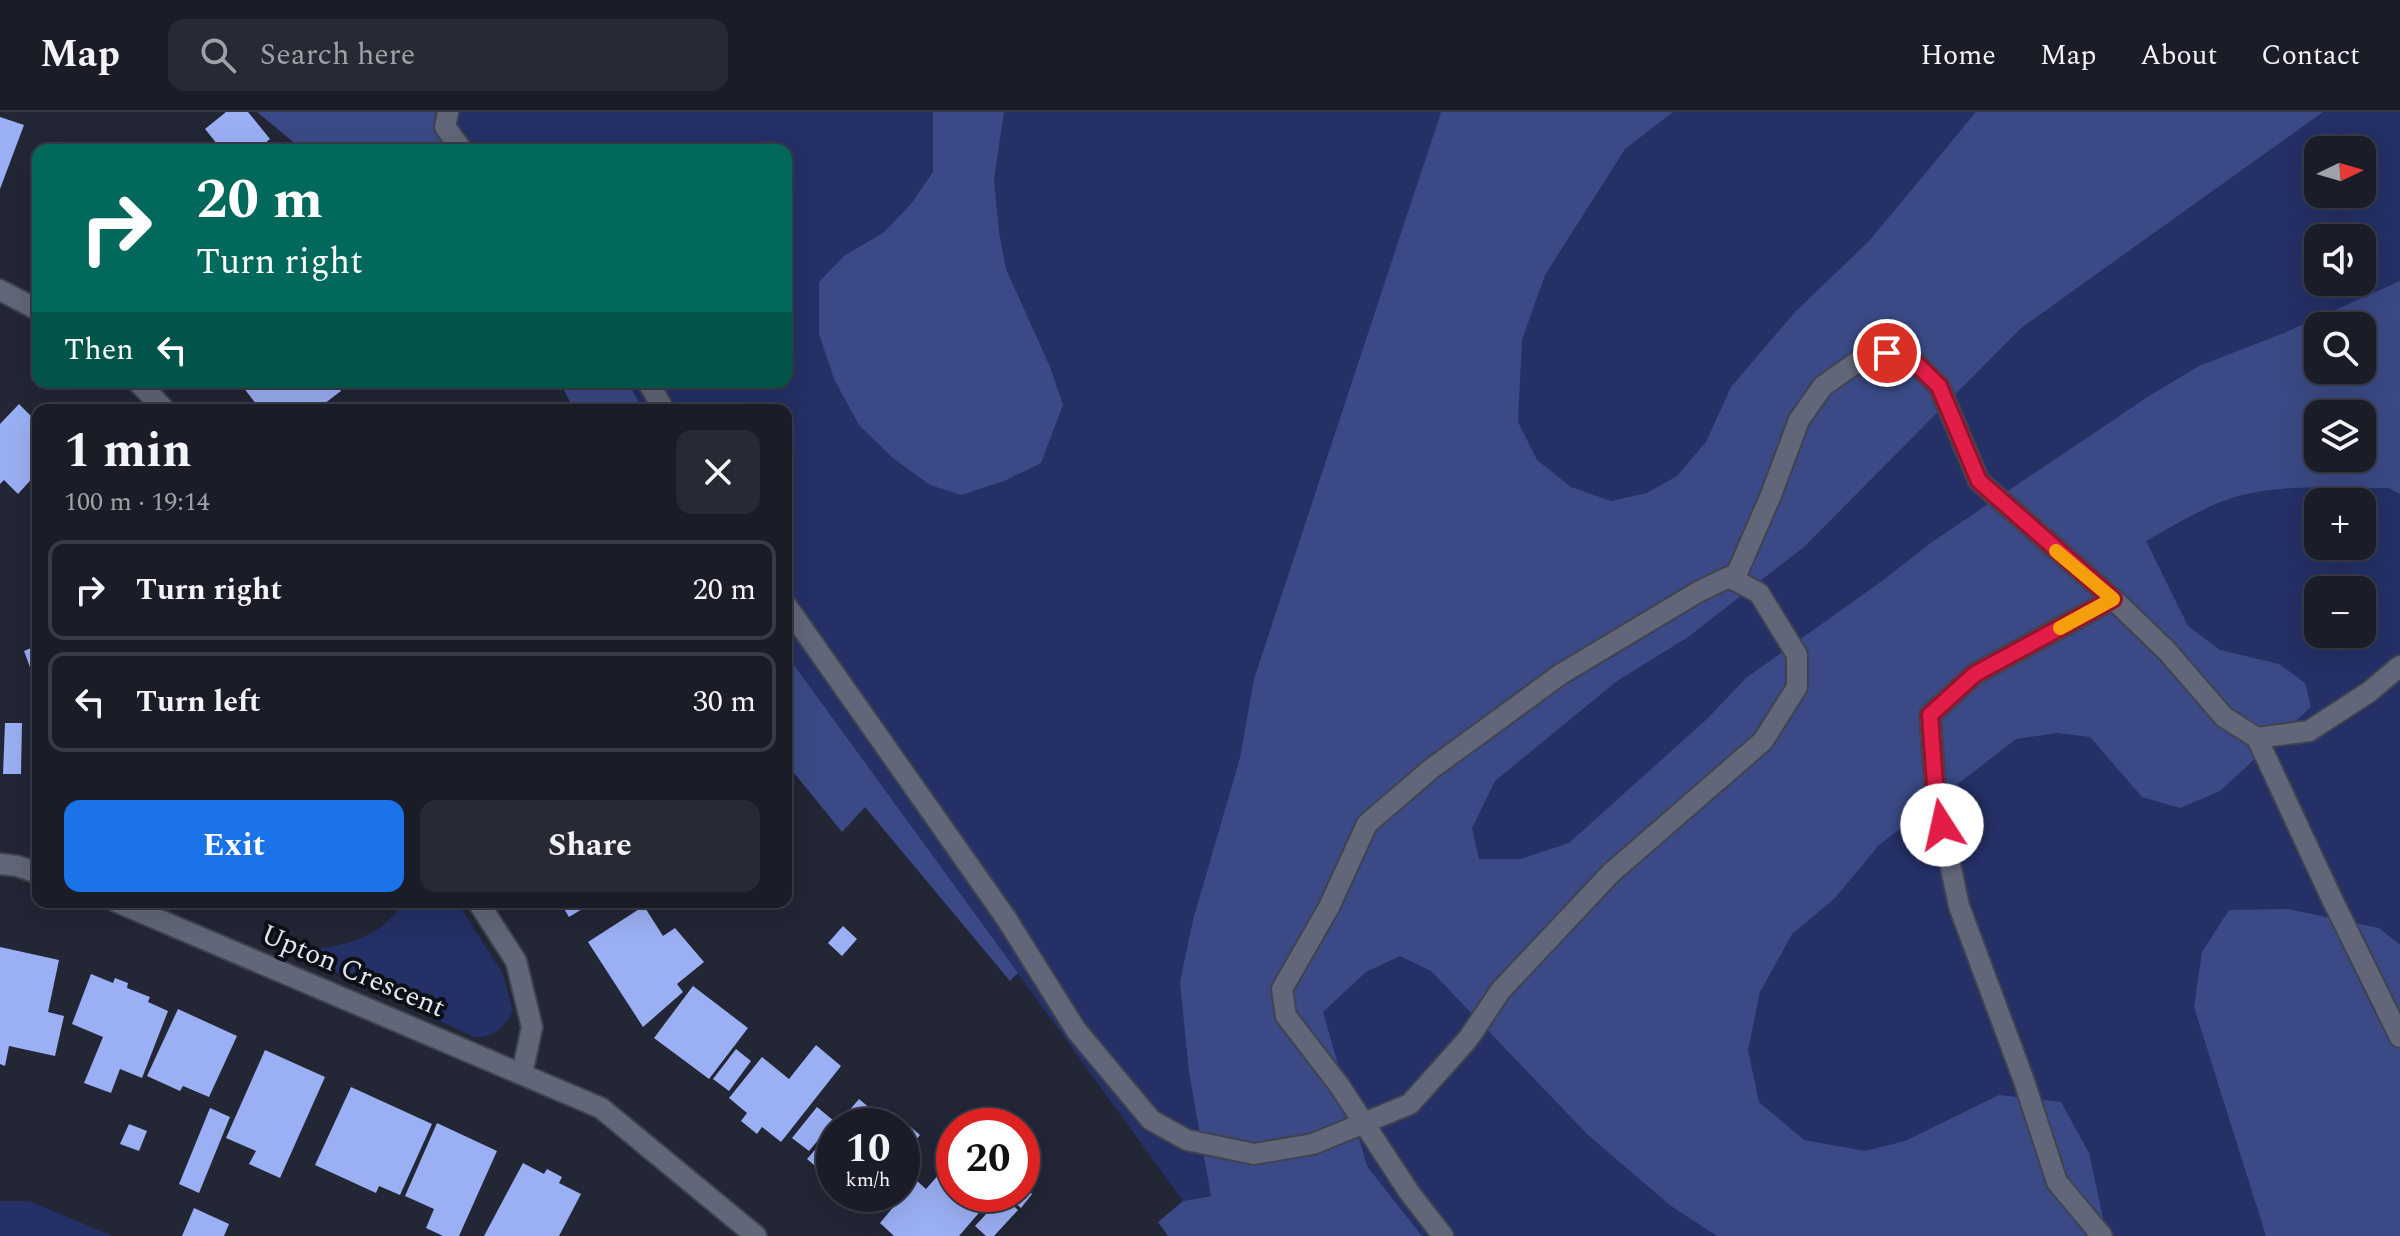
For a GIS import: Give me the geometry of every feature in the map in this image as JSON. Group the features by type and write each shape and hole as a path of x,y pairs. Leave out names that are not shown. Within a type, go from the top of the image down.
{"street":[{"path":"448,112 445,127 458,144"},
{"path":"0,290 32,307"},
{"path":"1734,580 1799,420 1823,386 1870,353 1905,353 1939,386 1979,481 2167,651 2224,717 2257,738 2400,1037"},
{"path":"144,388 159,404"},
{"path":"792,614 1006,918 1076,1030 1151,1120 1187,1140 1254,1154 1313,1144 1366,1122 1410,1104 1468,1039 1501,990 1611,873 1763,741 1797,687 1797,655 1759,593 1729,577 1698,592 1561,674 1431,769 1367,824 1329,907 1302,949 1282,989 1286,1016 1308,1041 1366,1122 1409,1192 1443,1236"},
{"path":"2102,1236 2057,1182 2023,1078 1959,906 1936,798 1930,715 1975,674 2113,599"},
{"path":"2257,738 2309,731 2369,692 2400,666"},
{"path":"0,864 32,871"},
{"name":"Upton Crescent","path":"131,908 601,1108 756,1236"},
{"path":"482,908 516,961 532,1027 522,1074"}],"shaded area":[{"path":"257,112 435,112 440,126 454,144 296,144"},
{"path":"452,112 2400,112 2400,1236 1422,1236 1367,1166 1183,1201 792,662 792,404 640,404 631,388 792,388 792,144 458,144"},
{"path":"933,112 1004,112 994,179 1006,269 1050,367 1063,405 1041,463 1004,481 961,495 930,485 894,459 859,425 834,379 819,334 819,282 844,256 883,233 911,204 933,172"},
{"path":"1441,112 1673,112 1625,149 1545,275 1522,340 1518,422 1537,460 1571,487 1611,501 1647,493 1677,476 1706,442 1731,387 1795,312 1869,241 1976,112 2323,112 2021,328 1804,547 1688,637 1617,681 1495,781 1472,828 1479,859 1520,859 1569,843 1708,718 1746,678 1932,542 2149,396 2199,366 2304,324 2304,384 2376,384 2376,312 2331,312 2367,296 2376,296 2376,292 2400,281 2400,494 2388,488 2316,487 2246,494 2207,508 2146,541 2188,626 2220,650 2279,664 2305,683 2311,707 2220,791 2180,808 2142,797 2090,737 2057,733 2016,739 1879,845 1834,899 1792,934 1760,992 1748,1050 1759,1102 1804,1140 1865,1151 1905,1141 1999,1095 2061,1102 2089,1153 2107,1236 1717,1236 1671,1206 1588,1135 1431,971 1400,956 1366,972 1323,1012 1367,1166 1422,1236 1168,1236 1158,1222 1183,1201 1211,1196 1189,1072 1180,982 1193,920 1240,758 1254,679"},
{"path":"563,388 631,388 640,404 571,404"},
{"path":"792,662 1018,973 1010,981 865,807 842,832 792,770"},
{"path":"400,908 461,908 503,974 513,1011 506,1023 497,1031 474,1037 289,950 322,948 353,941 368,935"},
{"path":"2288,909 2379,928 2400,945 2400,1236 2266,1236 2194,1007 2202,952 2229,910"},
{"path":"0,1201 29,1201 113,1236 0,1236"}],"building":[{"path":"226,112 248,112 270,139 264,144 217,144 205,129"},
{"path":"0,117 24,125 0,189"},
{"path":"244,388 339,388 341,391 324,404 256,404"},
{"path":"19,404 32,417 32,479 18,494 4,480 0,484 0,424"},
{"path":"32,648 31,670 24,651"},
{"path":"5,723 22,723 21,774 3,774"},
{"path":"564,908 584,908 569,917"},
{"path":"645,908 663,936 675,928 704,962 677,984 683,992 643,1027 588,942"},
{"path":"843,926 857,939 842,956 828,943"},
{"path":"0,947 59,960 48,1012 64,1016 55,1056 9,1046 5,1066 0,1064"},
{"path":"91,974 113,983 115,978 128,983 127,988 150,997 148,1002 168,1011 142,1078 120,1069 111,1093 84,1083 103,1037 72,1024"},
{"path":"693,986 748,1028 709,1079 654,1038"},
{"path":"178,1009 237,1036 209,1097 183,1086 180,1091 147,1076"},
{"path":"816,1045 841,1066 781,1142 762,1127 757,1134 741,1121 747,1113 729,1098 762,1057 789,1079"},
{"path":"736,1049 751,1061 729,1091 713,1079"},
{"path":"265,1050 325,1077 280,1178 249,1164 256,1151 226,1138"},
{"path":"351,1087 432,1124 400,1195 379,1186 376,1193 315,1165"},
{"path":"859,1099 870,1108 851,1108"},
{"path":"210,1108 230,1117 199,1193 179,1184"},
{"path":"816,1108 816,1143 809,1151 792,1138"},
{"path":"437,1123 497,1151 459,1236 443,1236 426,1228 434,1209 405,1196"},
{"path":"129,1124 147,1131 139,1151 120,1144"},
{"path":"816,1149 816,1167 807,1159"},
{"path":"523,1163 544,1174 547,1169 562,1177 559,1183 581,1194 559,1236 484,1236"},
{"path":"936,1178 936,1212 980,1212 959,1236 894,1236 880,1223 889,1212 920,1212 920,1184 926,1189"},
{"path":"194,1208 229,1224 224,1236 182,1236"},
{"path":"988,1212 1016,1212 994,1236 986,1236 975,1226"}],"slow traffic":[{"path":"2056,551 2113,599 2060,628"}],"route":[{"path":"1887,353 1905,353 1939,386 1979,481 2113,599 1975,674 1930,715 1936,798 1942,825"}]}
